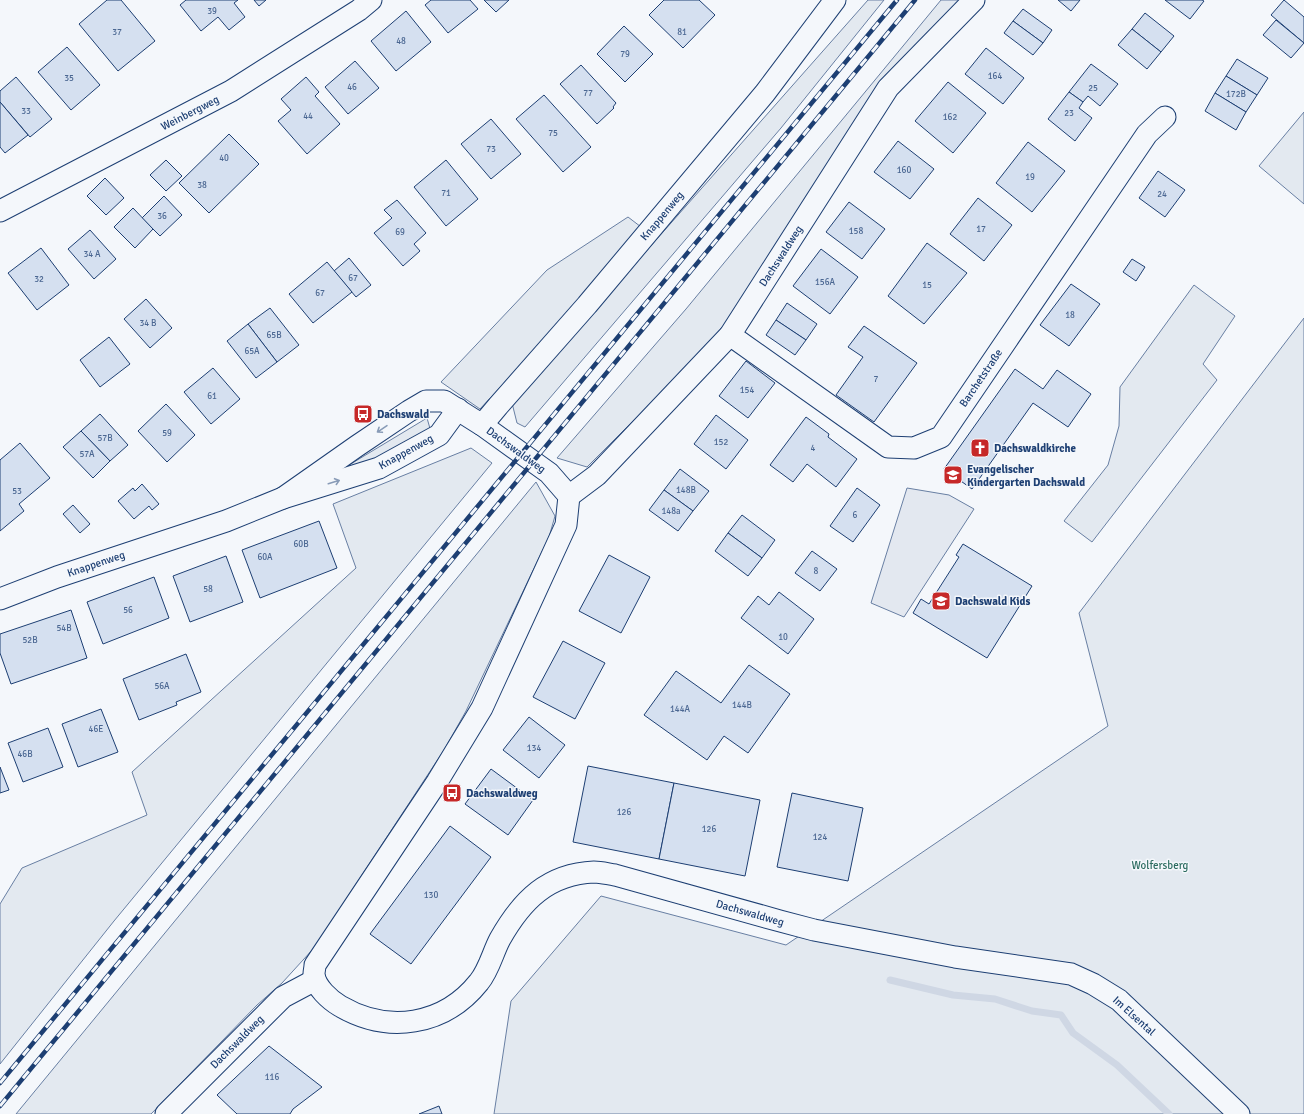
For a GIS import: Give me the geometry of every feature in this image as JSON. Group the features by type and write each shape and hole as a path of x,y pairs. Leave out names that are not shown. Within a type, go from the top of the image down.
{"street":[{"name":"Weinbergweg","path":"0,211 231,92 359,10 370,0"},
{"name":"Knappenweg","path":"482,425 587,305 765,93 835,0"},
{"name":"Dachswaldweg","path":"458,409 549,473 569,496 597,475 730,335 888,88 974,0"},
{"name":"Barchetstraße","path":"730,335 888,447 914,448 941,436 1147,134 1165,117"},
{"name":"Knappenweg","path":"0,599 57,577 226,521 283,498 379,468 439,435 458,409 444,401 426,401 356,446 283,498"},
{"path":"315,980 315,965 437,782 482,708 566,525 569,496"},
{"name":"Dachswaldweg","path":"166,1114 283,997 315,980 323,992 338,1005 360,1016 390,1022 408,1022 425,1019 451,1008 466,996 480,981 500,940 514,916 527,901 540,889 557,879 576,874 596,872 615,875 780,922 814,930 909,947"},
{"name":"Im Elsental","path":"909,947 955,957 1071,974 1093,984 1119,1000 1239,1114"}],"green space":[{"path":"868,0 884,0 781,128 525,427 517,423 512,403"},
{"path":"941,0 970,0 887,86 726,328 587,467 557,458 686,309"},
{"path":"1304,112 1304,204 1259,166"},
{"path":"628,217 645,230 480,409 441,382 547,270"},
{"path":"1194,285 1235,316 1203,364 1217,380 1092,542 1064,521 1108,465 1119,426 1120,387"},
{"name":"Wolfersberg","path":"1304,318 1304,1114 494,1114 511,1001 601,896 786,945 1108,726 1079,613"},
{"path":"427,418 431,432 352,471 349,465"},
{"path":"471,448 492,463 114,921 0,1064 0,904 22,868 147,815 132,772 356,568 333,504"},
{"path":"536,482 555,516 549,537 466,711 444,750 314,948 282,983 257,1005 151,1114 16,1114"}],"shaded area":[{"path":"907,488 949,495 974,509 904,617 871,603"}],"building":[{"path":"107,0 121,0 155,41 118,71 79,24"},
{"path":"186,0 238,0 234,3 245,17 229,30 218,17 201,31 180,5"},
{"path":"254,0 266,0 259,6"},
{"path":"431,0 470,0 478,9 448,33 425,5"},
{"path":"484,0 509,0 496,12"},
{"path":"664,0 699,0 715,15 683,48 649,15"},
{"path":"1058,0 1080,0 1071,11"},
{"path":"1165,0 1202,0 1204,1 1190,19"},
{"path":"1284,0 1304,17 1304,43 1271,15"},
{"path":"1023,9 1052,30 1043,43 1013,21"},
{"path":"406,11 431,42 396,71 371,41"},
{"path":"1145,13 1174,36 1161,52 1132,29"},
{"path":"1276,20 1304,43 1291,58 1263,35"},
{"path":"1013,21 1043,43 1033,55 1004,33"},
{"path":"624,26 653,54 625,82 597,54"},
{"path":"1132,29 1161,52 1147,69 1118,45"},
{"path":"67,47 100,85 71,110 38,72"},
{"path":"986,48 1024,78 1003,104 965,74"},
{"path":"1237,59 1268,78 1257,95 1226,76"},
{"path":"355,61 379,88 348,114 325,87"},
{"path":"1091,64 1118,84 1100,106 1088,96 1083,102 1069,92"},
{"path":"581,65 616,103 613,107 614,108 597,124 560,84"},
{"path":"1226,76 1257,95 1246,112 1215,93"},
{"path":"16,77 52,119 30,137 0,102 0,91"},
{"path":"306,77 319,92 315,96 340,124 307,154 278,121 291,110 281,99"},
{"path":"948,82 986,113 953,153 915,121"},
{"path":"1069,92 1083,102 1079,108 1092,118 1075,141 1048,119"},
{"path":"1215,93 1246,112 1236,130 1205,111"},
{"path":"544,95 591,147 563,172 516,119"},
{"path":"0,102 28,135 5,153 0,147"},
{"path":"491,119 521,154 491,179 461,144"},
{"path":"229,134 259,164 209,213 179,183"},
{"path":"898,141 934,169 910,199 874,172"},
{"path":"1028,142 1065,171 1032,212 996,183"},
{"path":"166,160 182,176 166,191 150,175"},
{"path":"446,160 478,199 446,226 414,187"},
{"path":"1158,171 1185,190 1165,217 1139,198"},
{"path":"105,178 124,198 106,215 87,196"},
{"path":"164,196 182,215 160,236 142,218"},
{"path":"978,198 1012,225 984,261 950,234"},
{"path":"397,200 426,233 414,244 420,251 403,266 374,233 392,218 384,210"},
{"path":"849,202 885,229 862,259 826,232"},
{"path":"133,208 153,229 135,248 114,227"},
{"path":"90,230 116,259 94,279 68,249"},
{"path":"927,243 967,273 924,324 888,296"},
{"path":"41,248 69,285 37,310 8,273"},
{"path":"821,249 858,277 830,314 793,286"},
{"path":"349,258 371,285 356,297 334,271"},
{"path":"1132,259 1145,267 1136,281 1123,272"},
{"path":"327,262 352,292 313,323 289,294"},
{"path":"1071,284 1100,304 1069,346 1040,325"},
{"path":"146,299 172,328 150,348 124,319"},
{"path":"787,303 817,324 806,340 776,320"},
{"path":"270,308 299,345 277,362 248,324"},
{"path":"776,320 806,340 795,355 766,335"},
{"path":"248,324 277,362 256,378 227,341"},
{"path":"864,326 917,363 874,422 836,395 863,357 848,347"},
{"path":"109,337 130,364 100,387 80,360"},
{"path":"746,361 775,383 748,418 719,396"},
{"path":"213,368 240,399 211,424 184,392"},
{"name":"Dachswaldkirche","path":"1015,369 1043,389 1057,370 1091,394 1068,427 1033,403 972,489 944,469"},
{"path":"166,404 195,435 167,462 138,431"},
{"path":"100,414 128,445 110,461 81,431"},
{"path":"716,415 748,440 726,469 694,444"},
{"path":"806,417 829,434 828,437 857,459 836,487 807,464 793,482 770,465"},
{"path":"81,431 110,461 93,478 63,447"},
{"path":"20,443 50,478 19,504 24,511 0,531 0,460"},
{"path":"680,469 709,491 693,511 664,490"},
{"path":"142,484 159,504 152,510 149,506 134,519 118,501 133,488 135,491"},
{"path":"857,488 880,505 853,542 830,526"},
{"path":"664,490 693,511 678,531 649,510"},
{"path":"73,505 90,524 80,533 63,514"},
{"path":"742,515 775,540 762,558 728,533"},
{"path":"319,521 337,568 260,598 242,550"},
{"path":"728,533 762,558 748,576 715,551"},
{"path":"963,544 1032,586 987,658 913,613 921,599 929,604 959,557 956,555"},
{"path":"812,551 837,569 820,591 795,573"},
{"path":"609,555 650,577 621,633 579,611"},
{"path":"226,556 243,602 190,622 173,576"},
{"path":"154,577 169,618 103,644 87,602"},
{"path":"779,592 814,619 788,654 741,618 758,596 769,605"},
{"path":"71,610 87,658 11,684 0,653 0,634"},
{"path":"563,641 605,663 575,719 533,697"},
{"path":"186,654 201,692 176,702 177,705 139,720 123,679"},
{"path":"749,665 790,694 748,753 724,736 707,760 644,715 676,671 721,703"},
{"path":"101,709 118,752 78,767 62,724"},
{"path":"529,717 565,745 539,778 503,750"},
{"path":"48,728 63,767 23,782 8,743"},
{"path":"588,766 674,783 659,859 573,842"},
{"path":"0,767 9,790 0,793"},
{"path":"491,769 533,800 508,835 465,804"},
{"path":"674,783 760,800 745,876 659,859"},
{"path":"792,793 863,808 848,881 777,867"},
{"path":"450,826 491,857 411,964 370,934"},
{"path":"269,1046 322,1087 293,1109 290,1114 237,1114 217,1095"},
{"path":"439,1106 442,1114 419,1114"}],"waterway":[{"path":"890,980 953,995 995,999 1032,1011 1061,1015 1073,1033 1117,1065 1169,1114"}],"railway":[{"path":"0,1083 897,0"},
{"path":"0,1106 915,0"}],"place":[{"name":"Dachswald","path":"363,414"},
{"name":"Dachswaldkirche","path":"980,448"},
{"name":"Evangelischer Kindergarten Dachswald","path":"953,475"},
{"name":"Dachswald Kids","path":"941,601"},
{"name":"Dachswaldweg","path":"452,793"}]}
